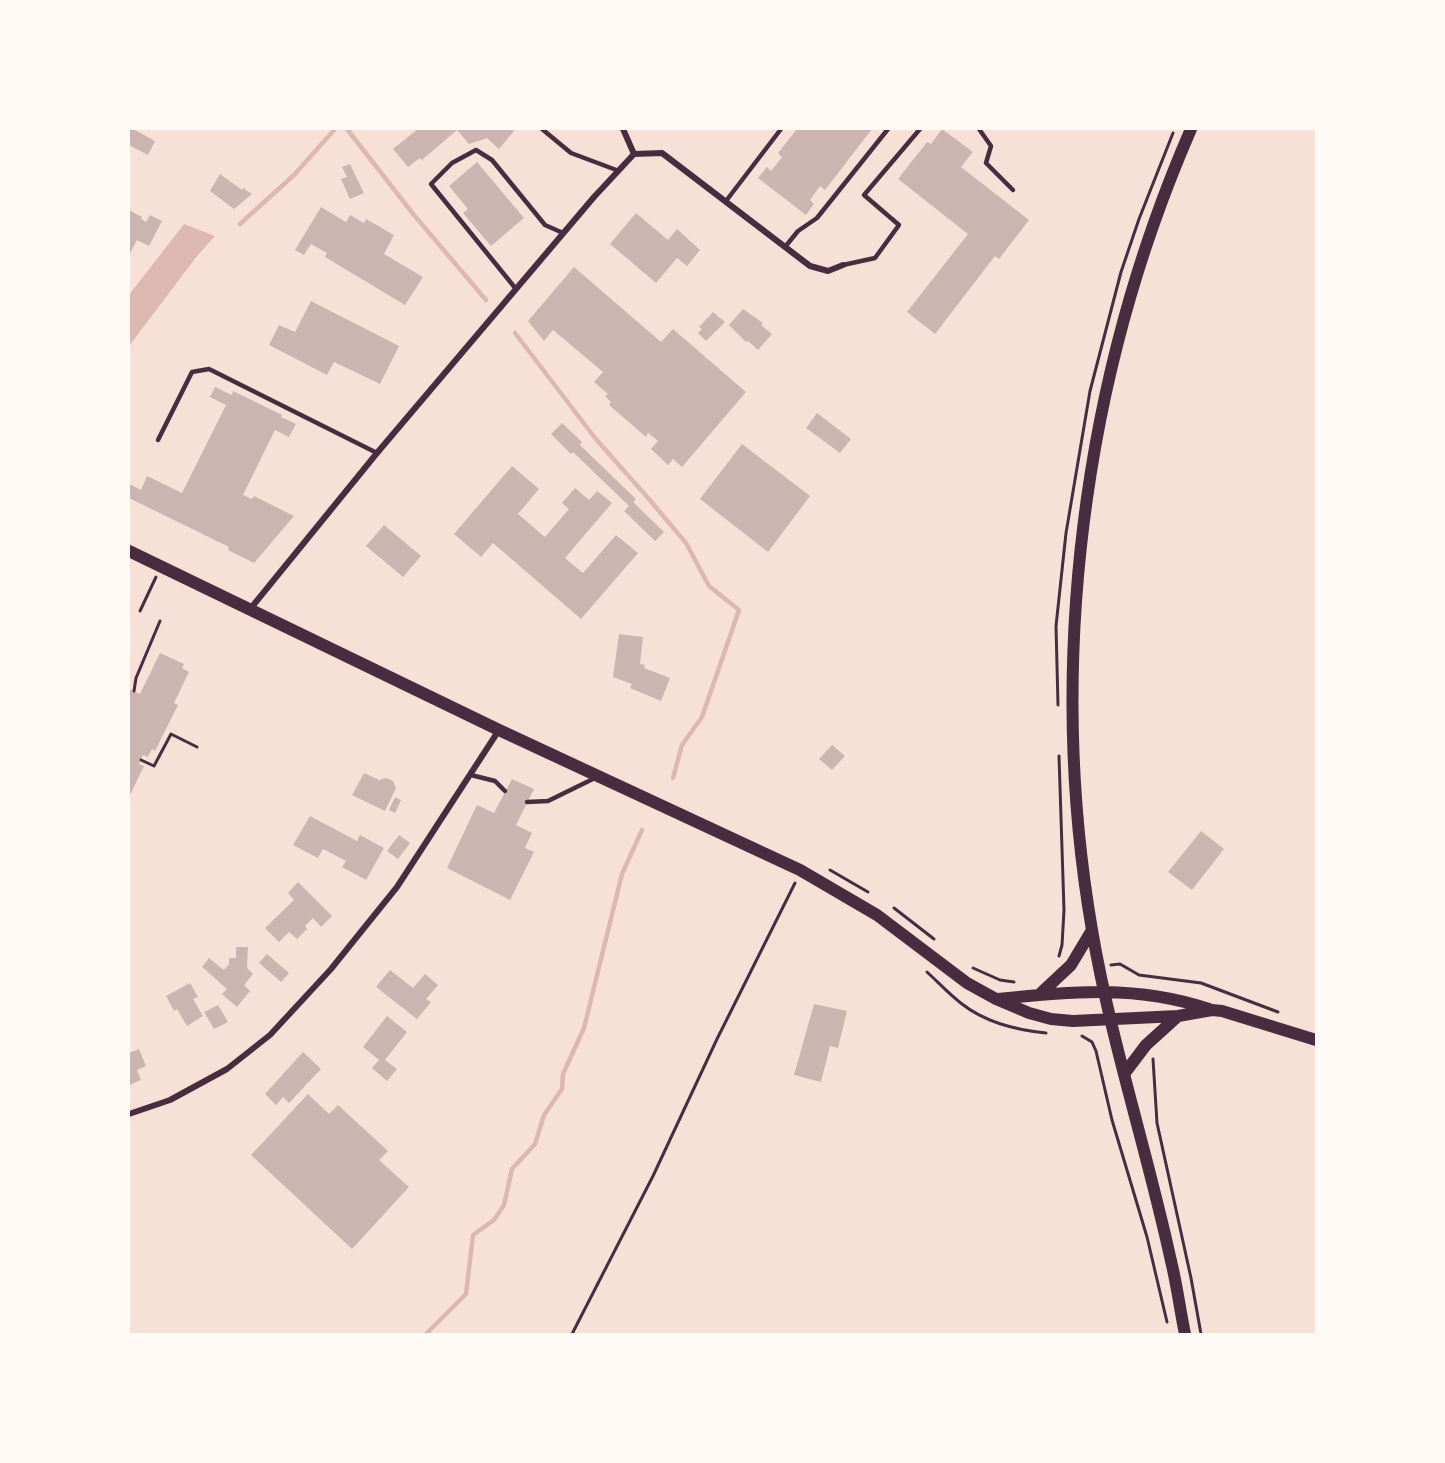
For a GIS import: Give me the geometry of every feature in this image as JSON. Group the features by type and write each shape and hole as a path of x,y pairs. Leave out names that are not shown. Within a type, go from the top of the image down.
{"main road":[{"path":"1185,1334 1172,1263 1104,991 1092,930 1080,830 1074,706 1076,623 1084,519 1105,397 1120,336 1155,219 1191,129"},
{"path":"129,551 251,608 499,730 800,870 877,915 967,983 1029,1013 1051,1019 1073,1021 1178,1016 1212,1010"},
{"path":"1040,994 1071,965 1092,930"},
{"path":"996,999 1104,991 1139,993 1179,999 1212,1010 1236,1014 1316,1040"},
{"path":"1124,1074 1146,1045 1178,1016"}],"street":[{"path":"624,129 634,154"},
{"path":"251,608 377,453 563,233 634,154 662,153 810,266 828,271 843,265"},
{"path":"129,1114 170,1100 227,1069 270,1035 330,969 397,887 499,730"}],"lane":[{"path":"542,129 571,153 619,171"},
{"path":"726,201 781,129"},
{"path":"785,247 798,231 817,218 888,129"},
{"path":"843,265 875,258 899,225 864,195 920,129"},
{"path":"979,129 991,146 986,163 1013,190"},
{"path":"516,289 431,184 452,163 476,150 492,160 545,225 563,233"},
{"path":"158,440 192,372 209,369 377,453"},
{"path":"471,775 495,782 505,791"},
{"path":"527,802 548,801 598,776"}],"path":[{"path":"140,611 161,566"},
{"path":"134,691 136,678 160,621"},
{"path":"129,676 136,678"},
{"path":"141,760 154,766 171,735 197,747"},
{"path":"572,1334 653,1176 800,870"},
{"path":"794,884 804,889"},
{"path":"921,966 962,1004 984,1017 1005,1025 1048,1034"},
{"path":"1128,970 1151,978 1201,983 1284,1014"},
{"path":"1072,1035 1083,1036 1092,1042 1096,1051 1112,1120 1147,1237 1168,1326"},
{"path":"1146,1045 1153,1053 1157,1124 1201,1334"}],"shaded area":[{"path":"184,224 215,236 197,256 129,346 129,295"}],"building":[{"path":"129,129 155,141 148,155 129,145"},
{"path":"418,129 511,129 514,131 499,149 487,138 469,144 457,130 422,160 420,158 408,167 393,149"},
{"path":"797,129 872,129 825,190 820,186 810,200 814,204 806,215 758,178 767,167 771,171 782,157 778,153"},
{"path":"942,129 973,152 961,167 1029,220 999,259 995,256 935,334 907,312 968,234 898,179 927,142 931,144"},
{"path":"477,162 524,218 491,246 463,213 468,209 449,186"},
{"path":"350,164 364,193 350,199 341,179 347,177 342,167"},
{"path":"220,174 242,190 243,188 252,194 234,209 210,191"},
{"path":"321,207 346,222 350,215 364,223 366,219 394,235 384,254 423,277 405,305 325,257 327,253 311,244 304,255 295,250"},
{"path":"129,210 146,222 150,215 162,221 149,246 137,240 129,255"},
{"path":"636,213 668,240 677,229 700,250 687,266 677,258 656,283 610,244"},
{"path":"574,267 661,342 673,329 746,392 682,467 673,459 668,465 651,449 658,441 648,433 646,437 609,405 611,402 605,396 608,394 594,382 603,372 553,330 544,341 528,321"},
{"path":"311,301 399,346 380,384 334,362 327,375 269,345 279,325 295,332"},
{"path":"743,309 763,323 761,325 772,334 758,350 729,325"},
{"path":"713,312 725,322 706,341 698,333 702,329 699,327"},
{"path":"215,387 232,395 233,391 296,424 289,437 275,430 243,495 252,499 254,496 294,516 254,563 228,550 229,547 129,498 129,484 141,490 147,476 182,493 226,405 210,397"},
{"path":"817,413 851,439 840,453 806,428"},
{"path":"562,423 582,442 580,445 636,499 633,502 664,532 655,541 624,511 629,506 551,434"},
{"path":"742,444 810,496 768,552 700,499"},
{"path":"512,466 539,489 518,514 545,537 569,509 562,503 575,488 589,500 597,491 612,503 565,558 583,573 616,535 638,553 581,619 493,543 481,557 454,534"},
{"path":"384,525 421,556 403,577 366,546"},
{"path":"619,634 643,637 640,664 645,665 644,668 670,678 661,701 630,688 632,684 613,677"},
{"path":"160,653 184,664 182,668 189,672 174,703 178,705 155,751 152,749 148,757 143,755 139,764 144,766 129,797 129,689 140,694"},
{"path":"832,745 845,756 832,770 819,759"},
{"path":"364,773 379,780 386,778 393,781 396,788 385,811 352,795"},
{"path":"512,779 534,789 516,825 532,833 525,848 534,852 510,900 447,868 477,805 494,813"},
{"path":"395,797 401,800 395,813 389,810"},
{"path":"310,816 357,841 360,835 384,848 366,880 342,867 346,861 323,849 318,858 293,845"},
{"path":"1201,831 1224,849 1192,890 1168,872"},
{"path":"399,835 410,843 398,859 387,851"},
{"path":"298,882 332,916 321,927 313,918 305,926 307,929 297,939 289,932 279,942 265,928 294,900 288,893"},
{"path":"236,947 248,947 247,968 253,974 244,985 250,991 237,1007 222,994 227,989 202,967 209,958 224,970 229,964 229,958 236,958"},
{"path":"267,954 289,973 281,982 259,963"},
{"path":"390,970 413,988 425,974 438,985 426,999 431,1002 417,1019 376,987"},
{"path":"190,983 198,997 193,999 203,1016 187,1026 177,1009 174,1011 166,996"},
{"path":"814,1004 847,1011 838,1048 830,1046 821,1082 794,1075"},
{"path":"218,1005 228,1022 214,1029 204,1012"},
{"path":"387,1016 407,1032 385,1060 397,1069 387,1081 372,1068 379,1060 363,1047"},
{"path":"139,1049 146,1066 137,1070 141,1080 129,1085 129,1053"},
{"path":"303,1052 321,1069 289,1103 283,1097 276,1105 265,1094"},
{"path":"308,1094 329,1114 338,1105 388,1151 379,1160 409,1187 352,1249 251,1155"}],"waterway":[{"path":"240,224 294,175 335,129"},
{"path":"347,129 414,215 486,300"},
{"path":"515,333 595,438 686,543 709,586 739,610 702,717 682,745 673,778"},
{"path":"426,1334 466,1294 473,1235 494,1220 504,1205 512,1169 535,1144 544,1115 562,1089 563,1074 584,1028 622,874 642,830"}]}
